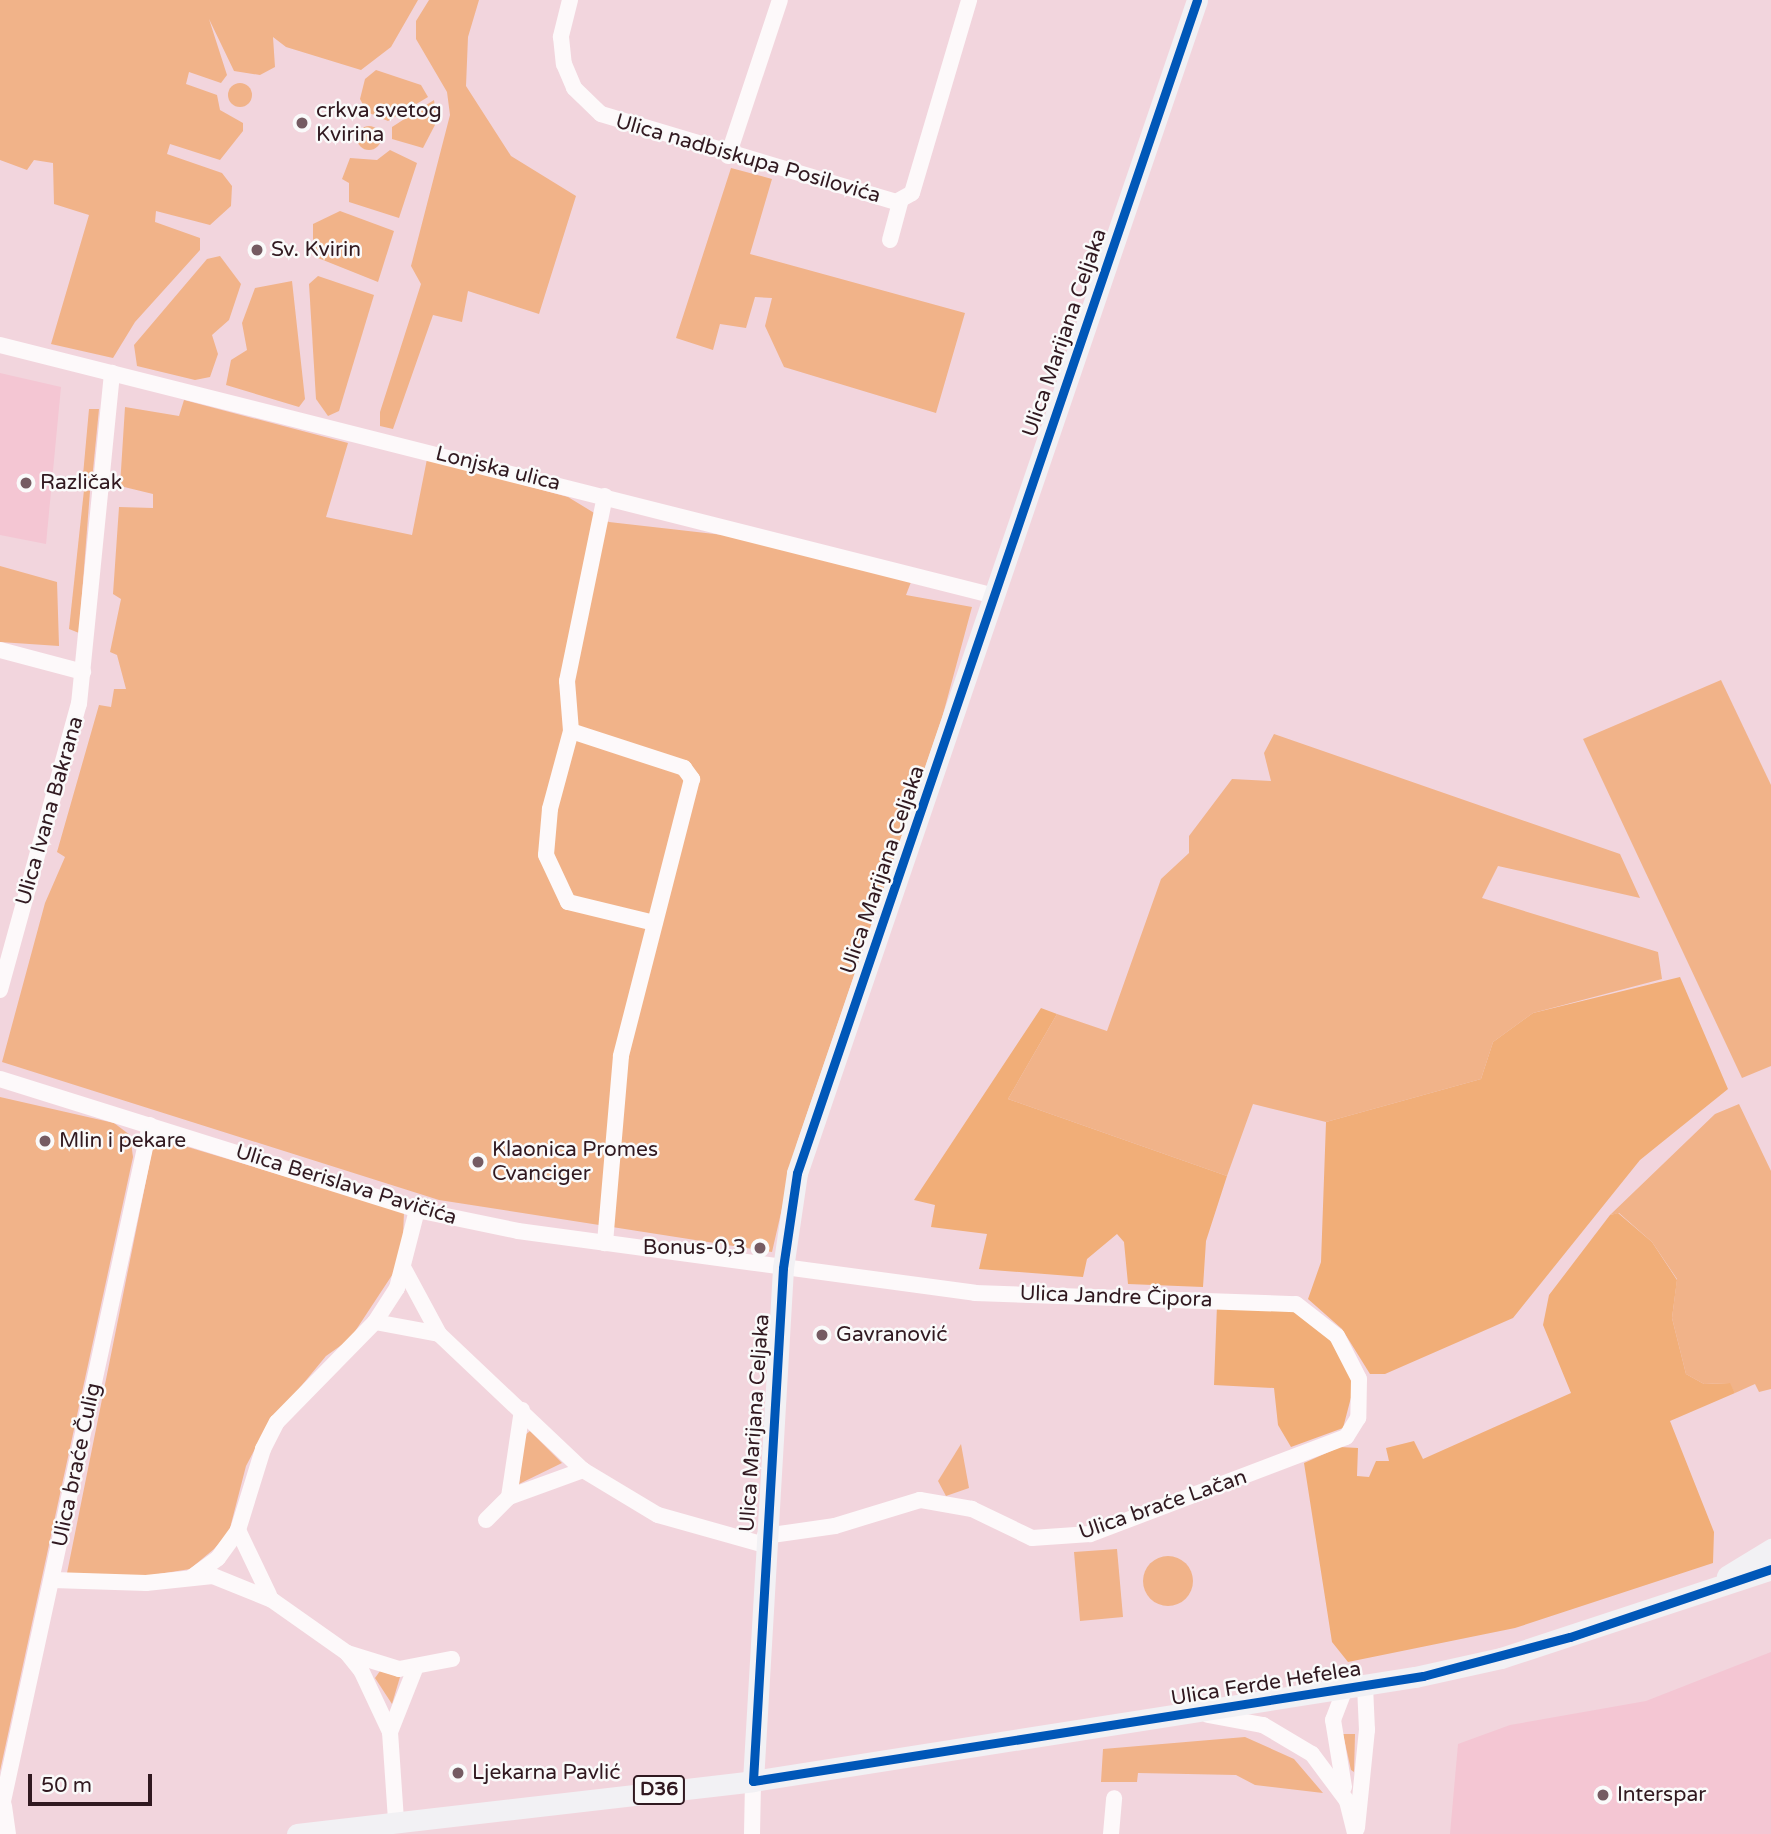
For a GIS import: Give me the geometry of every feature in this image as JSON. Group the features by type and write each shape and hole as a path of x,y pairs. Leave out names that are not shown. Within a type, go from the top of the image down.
{"main road":[{"name":"Ulica Marijana Celjaka","path":"753,1781 783,1268 797,1173 1197,0"},
{"name":"Ulica Ferde Hefelea","path":"1704,1590 1771,1549"},
{"name":"Ulica Ferde Hefelea","path":"297,1834 396,1819 426,1824 753,1781 1355,1687 1501,1658 1771,1569"}],"street":[{"name":"Ulica nadbiskupa Posilovića","path":"570,0 561,49 583,100 614,122 900,202"},
{"path":"728,156 780,0"},
{"name":"Ulica nadbiskupa Posilovića","path":"890,240 900,202 912,193 969,0"},
{"name":"Lonjska ulica","path":"0,345 995,596"},
{"name":"Ulica Ivana Bakrana","path":"0,990 83,671 112,373"},
{"path":"605,496 565,695 572,731 548,823 546,855 554,883 581,909 654,923"},
{"path":"0,650 83,671"},
{"path":"572,731 691,774 621,1056 605,1243"},
{"name":"Ulica Berislava Pavičića","path":"0,1079 417,1210 605,1243 783,1268"},
{"name":"Ulica braće Čulig","path":"8,1834 2,1810 150,1125"},
{"path":"192,1577 218,1558 239,1530 277,1422 375,1322 404,1269 417,1210"},
{"name":"Ulica Jandre Čipora","path":"783,1268 989,1294 1296,1304 1326,1324 1353,1361 1360,1390 1353,1431"},
{"path":"404,1269 439,1334 583,1470 659,1515 765,1540"},
{"path":"375,1322 439,1334"},
{"path":"509,1497 522,1410"},
{"name":"Ulica braće Lačan","path":"765,1540 835,1526 920,1500 972,1509 1032,1538 1075,1538 1353,1431"},
{"path":"486,1520 509,1497 583,1470"},
{"path":"239,1530 272,1600"},
{"path":"53,1580 120,1584 192,1577 232,1580 272,1600 347,1653 415,1669 452,1659"},
{"path":"347,1653 390,1732 396,1819"},
{"path":"390,1732 415,1669"},
{"path":"1355,1687 1333,1720 1347,1801 1356,1834"},
{"path":"1355,1687 1367,1730 1356,1834"},
{"path":"1198,1713 1282,1733 1326,1768 1347,1801"},
{"path":"752,1834 753,1781"},
{"path":"1111,1834 1114,1798"}],"shaded area":[{"path":"0,0 418,0 391,47 361,70 286,47 273,37 275,67 260,75 234,71 209,19 227,75 221,83 189,72 186,84 217,95 220,110 243,123 243,131 220,160 170,144 167,154 222,173 232,186 231,206 210,225 156,211 155,222 200,238 200,250 135,322 113,358 51,344 89,215 54,204 53,163 34,160 27,170 0,160"},
{"path":"429,0 479,0 468,37 466,86 511,156 576,196 539,314 468,291 462,322 433,315 393,429 380,426 380,412 421,284 411,266 450,115 447,92 416,39 416,21"},
{"path":"376,70 421,85 428,97 388,121 367,112 360,99 365,79"},
{"path":"240,83 248,87 252,95 248,103 240,107 232,103 228,95 232,87"},
{"path":"434,100 437,121 423,148 392,139 392,127"},
{"path":"369,126 380,133 381,138 374,149 369,150 358,143 357,138 364,127"},
{"path":"390,150 417,163 399,218 349,202 349,183 342,179 350,158 377,160"},
{"path":"731,168 772,179 750,254 965,313 936,413 784,367 765,326 772,298 755,297 746,328 720,324 713,350 676,338"},
{"path":"340,211 394,231 378,282 313,256 313,224"},
{"path":"220,256 241,284 229,320 212,335 218,354 210,377 195,380 137,366 134,345 207,259"},
{"path":"318,276 374,295 339,411 328,416 316,399 309,284"},
{"path":"292,281 305,399 299,407 226,385 231,360 247,350 242,323 255,288"},
{"name":"Različak","path":"0,373 61,387 46,544 0,535"},
{"path":"184,400 348,443 326,517 412,535 427,459 568,497 609,522 732,536 911,582 906,595 972,607 942,718 797,1143 772,1252 439,1200 2,1062 45,903 65,857 57,852 99,705 111,707 114,689 126,689 117,655 110,652 121,599 113,594 119,507 153,508 153,494 120,486 125,407 179,416"},
{"path":"89,409 99,409 92,480 83,475"},
{"path":"84,490 90,491 79,633 69,629"},
{"path":"0,566 57,582 59,646 0,642"},
{"path":"1721,680 1771,785 1771,1066 1742,1078 1583,739"},
{"path":"1274,734 1620,854 1640,898 1498,866 1482,898 1658,952 1662,979 1533,1013 1493,1042 1481,1079 1326,1122 1253,1104 1227,1176 1008,1099 1057,1014 1107,1031 1161,879 1189,853 1189,836 1232,779 1271,781 1264,753"},
{"path":"1680,977 1728,1089 1640,1160 1513,1318 1385,1374 1370,1374 1342,1329 1308,1299 1321,1262 1326,1122 1481,1079 1493,1042 1533,1013"},
{"path":"1041,1008 1057,1014 1008,1099 1227,1176 1206,1241 1203,1287 1128,1284 1124,1242 1117,1234 1087,1259 1083,1277 979,1269 987,1234 931,1227 935,1205 914,1200"},
{"path":"0,1097 114,1123 130,1135 133,1157 0,1771"},
{"path":"1739,1104 1771,1171 1771,1389 1759,1392 1755,1384 1735,1393 1729,1383 1704,1384 1686,1374 1672,1318 1677,1279 1652,1242 1619,1213 1610,1215 1715,1114"},
{"path":"161,1139 404,1212 402,1260 350,1339 326,1356 265,1430 246,1466 229,1532 214,1549 190,1569 146,1576 67,1573 152,1151"},
{"path":"1618,1213 1652,1242 1677,1280 1672,1318 1686,1374 1704,1384 1730,1383 1735,1393 1670,1421 1714,1532 1713,1563 1515,1628 1348,1662 1332,1642 1304,1463 1340,1447 1358,1448 1357,1476 1369,1477 1376,1461 1389,1461 1386,1448 1414,1441 1423,1459 1571,1393 1543,1325 1549,1295 1610,1215"},
{"path":"1217,1305 1301,1312 1334,1340 1354,1386 1343,1428 1291,1447 1278,1425 1274,1388 1214,1385"},
{"path":"530,1431 562,1463 519,1484 525,1435"},
{"path":"961,1444 969,1488 946,1496 938,1481"},
{"path":"1117,1549 1123,1617 1080,1621 1074,1552"},
{"path":"1168,1556 1186,1563 1193,1581 1186,1599 1168,1606 1150,1599 1143,1581 1150,1563"},
{"path":"1771,1652 1771,1834 1450,1834 1458,1744 1510,1725 1646,1701"},
{"path":"380,1671 400,1677 392,1704 375,1678"},
{"path":"1343,1734 1355,1734 1354,1772 1351,1770"},
{"path":"1245,1737 1294,1759 1323,1793 1255,1785 1236,1775 1138,1773 1137,1782 1101,1782 1103,1749"}],"cycle path":[{"path":"1197,0 797,1173 783,1268 753,1781 1423,1676 1570,1637 1771,1569"}],"place":[{"name":"crkva svetog Kvirina","path":"302,123"},
{"name":"Sv. Kvirin","path":"257,250"},
{"name":"Različak","path":"26,483"},
{"name":"Mlin i pekare","path":"45,1141"},
{"name":"Klaonica Promes Cvanciger","path":"478,1162"},
{"name":"Bonus-0,3","path":"760,1248"},
{"name":"Gavranović","path":"822,1335"},
{"name":"Ljekarna Pavlić","path":"458,1773"},
{"name":"Interspar","path":"1603,1795"}]}
